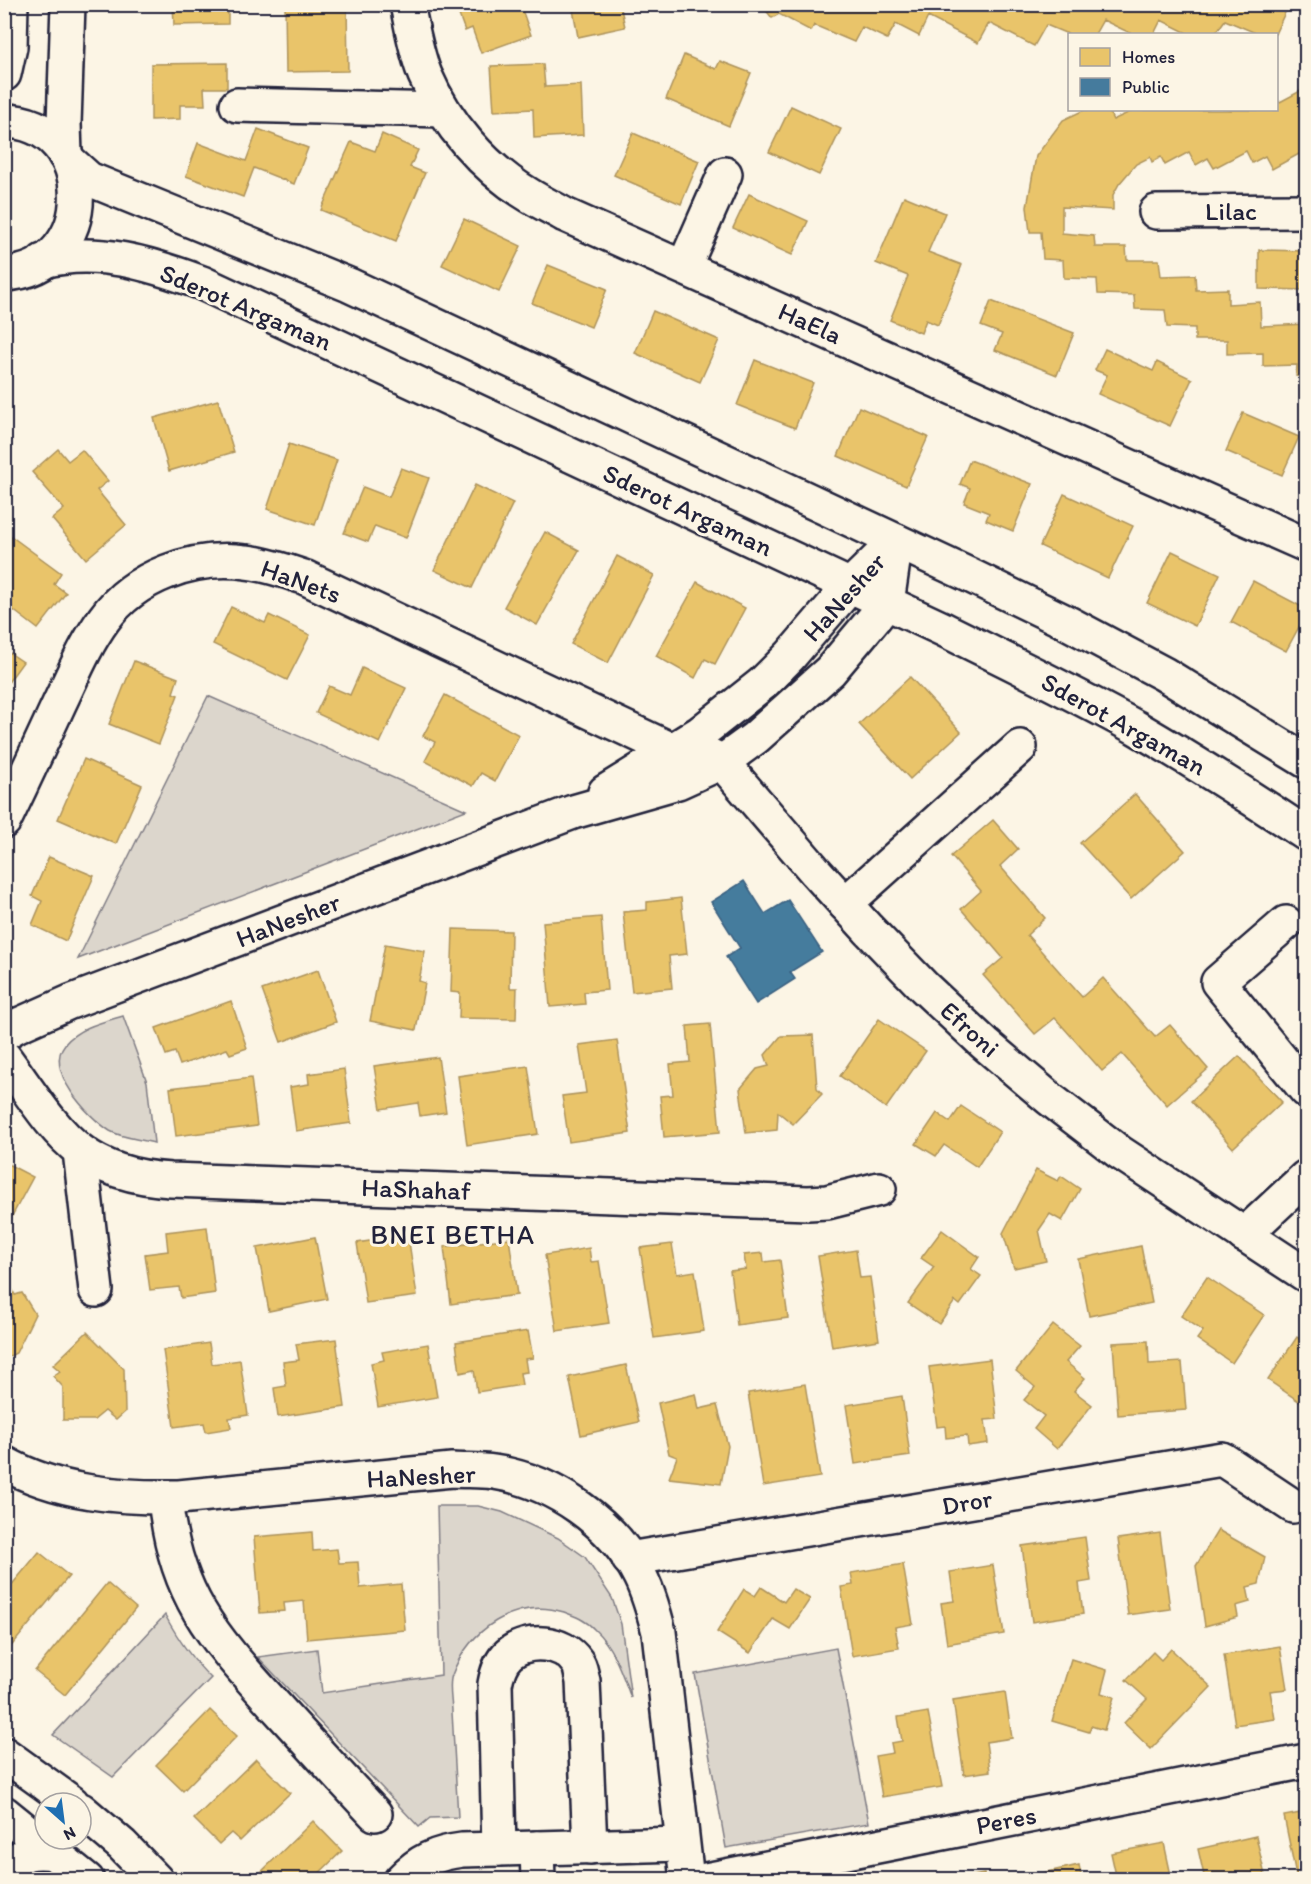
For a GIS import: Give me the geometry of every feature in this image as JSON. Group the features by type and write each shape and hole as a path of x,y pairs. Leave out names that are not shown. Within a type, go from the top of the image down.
{"street":[{"path":"4,74 10,47 11,4"},
{"path":"4,295 26,268 61,246 75,220 78,190 67,158 64,124 68,4"},
{"name":"HaEla","path":"407,4 413,39 425,75 443,110 473,149 494,170 527,195 1306,545"},
{"path":"237,105 443,110"},
{"path":"4,121 24,124 50,138 89,179 350,285 1068,623 1164,674 1306,761"},
{"path":"684,267 725,174"},
{"name":"Lilac","path":"1156,212 1306,212"},
{"name":"Sderot Argaman","path":"26,268 72,256 107,257 151,266 202,283 1041,677 1134,727 1222,779 1306,834"},
{"name":"HaNesher","path":"573,812 700,733 762,684 817,626 850,586 896,541"},
{"name":"HaNesher","path":"4,1033 70,1002 573,812 678,782 722,762 755,738 830,671 887,603 896,541"},
{"name":"HaNets","path":"4,821 85,649 104,618 128,594 155,576 185,566 215,561 245,562 275,567 304,577 673,750"},
{"path":"845,904 1020,747"},
{"path":"673,750 711,756 722,762"},
{"name":"Efroni","path":"722,762 845,904 924,987 985,1044 1050,1099 1119,1152 1306,1275"},
{"path":"1286,923 1218,982 1306,1090"},
{"name":"HaShahaf","path":"4,1057 55,1127 80,1152 93,1161 123,1173 171,1180 808,1203 827,1202 879,1189"},
{"path":"80,1152 96,1290"},
{"path":"1244,1235 1306,1177"},
{"name":"Dror","path":"629,1559 1222,1459 1293,1506"},
{"name":"HaNesher","path":"4,1462 53,1483 95,1494 138,1498 446,1470 493,1472 531,1482 566,1498 595,1520 620,1546 639,1574 652,1604 659,1632 687,1880"},
{"path":"165,1497 176,1560 193,1601 205,1621 235,1660 375,1815"},
{"path":"499,1849 495,1684 499,1667 509,1654 523,1647 538,1644 554,1645 568,1652 578,1664 583,1681 590,1847"},
{"path":"4,1754 55,1791"},
{"name":"Peres","path":"706,1880 1306,1761"},
{"path":"4,1813 87,1880"},
{"path":"93,1820 122,1845 156,1880"},
{"path":"401,1880 416,1865 446,1852 499,1849 537,1864 590,1847 682,1844"},
{"path":"4,1871 21,1855 35,1850 56,1853"}],"shaded area":[{"path":"208,696 466,810 78,959"},
{"path":"123,1016 147,1082 154,1143 120,1135 101,1124 71,1092 60,1067 60,1055 65,1044 77,1033"},
{"path":"437,1506 478,1506 502,1512 558,1538 585,1557 612,1598 621,1624 631,1698 617,1662 607,1645 602,1637 584,1621 564,1612 528,1609 512,1613 496,1621 470,1644 451,1679 458,1817 430,1818 419,1827 258,1657 317,1649 322,1693 441,1675"},
{"path":"165,1615 185,1648 211,1678 113,1777 53,1735"},
{"path":"836,1648 869,1823 726,1848 695,1674"}],"building: Homes":[{"path":"173,4 228,4 228,24 174,25"},
{"path":"285,4 347,4 348,71 286,72"},
{"path":"455,4 520,4 531,35 481,53 472,28 465,31"},
{"path":"572,4 620,4 625,27 578,37"},
{"path":"761,4 1289,4 1275,33 1256,33 1225,20 1216,33 1187,33 1161,20 1154,33 1130,33 1103,20 1096,33 1068,34 1046,25 1034,46 989,23 978,43 928,17 919,36 896,24 887,39 862,27 854,42 814,25 811,31 779,14 772,18"},
{"path":"684,55 716,69 720,61 751,73 729,126 666,99"},
{"path":"227,63 227,88 204,88 205,105 180,105 180,119 151,120 151,64"},
{"path":"543,64 545,87 581,85 583,135 534,138 533,109 494,111 491,66"},
{"path":"1306,88 1306,167 1299,154 1272,169 1265,156 1252,163 1246,151 1214,168 1208,158 1196,165 1189,152 1165,165 1161,157 1152,162 1150,157 1136,164 1119,184 1113,195 1113,210 1062,207 1062,233 1094,236 1095,247 1126,247 1127,260 1159,260 1161,276 1195,275 1196,290 1228,289 1228,304 1260,302 1261,326 1306,324 1306,377 1296,376 1297,365 1263,366 1263,353 1227,354 1227,340 1195,340 1195,328 1167,327 1165,310 1135,309 1134,295 1098,294 1097,279 1064,278 1063,260 1043,259 1041,232 1030,232 1027,207 1036,156 1063,120 1082,111 1108,111 1113,120 1132,111 1278,111 1278,103"},
{"path":"791,106 841,129 819,175 769,152"},
{"path":"258,129 308,148 294,184 254,168 243,197 186,176 198,143 246,161"},
{"path":"633,133 699,161 681,204 614,175"},
{"path":"382,134 418,150 410,167 425,173 396,241 321,210 351,142 375,151"},
{"path":"749,194 808,221 792,255 733,228"},
{"path":"904,196 945,213 928,252 962,265 938,325 926,320 921,333 890,320 908,276 876,263"},
{"path":"464,219 521,246 499,292 442,265"},
{"path":"1259,250 1306,251 1306,290 1259,289"},
{"path":"548,265 607,289 591,327 532,303"},
{"path":"991,301 1074,333 1057,375 995,350 1002,334 981,326"},
{"path":"653,311 719,340 700,382 635,353"},
{"path":"1105,349 1153,371 1157,362 1192,379 1170,426 1098,394 1107,375 1095,370"},
{"path":"755,360 813,383 795,428 737,405"},
{"path":"218,400 234,452 169,471 154,418"},
{"path":"859,407 928,437 906,486 838,456"},
{"path":"1243,413 1299,437 1282,475 1226,451"},
{"path":"289,444 337,460 315,525 267,509"},
{"path":"58,449 68,461 82,450 108,481 97,490 126,525 86,559 52,519 64,509 32,472"},
{"path":"970,460 1032,484 1013,531 986,520 989,513 964,503 970,488 960,484"},
{"path":"401,468 429,478 406,538 375,526 368,542 344,533 363,487 389,497"},
{"path":"475,485 513,503 472,588 434,570"},
{"path":"1064,494 1133,526 1108,578 1040,546"},
{"path":"4,531 61,573 54,584 66,593 38,629 4,603"},
{"path":"545,532 579,550 537,625 504,607"},
{"path":"1172,551 1220,574 1195,626 1147,603"},
{"path":"617,556 654,575 608,663 571,644"},
{"path":"1253,581 1306,609 1306,614 1286,651 1231,622"},
{"path":"697,582 745,608 715,664 705,659 695,678 656,656"},
{"path":"231,607 265,623 269,615 310,635 287,680 213,644"},
{"path":"4,649 23,662 4,688"},
{"path":"134,661 178,678 173,693 178,695 159,744 109,724"},
{"path":"362,668 406,688 380,743 316,713 329,686 350,695"},
{"path":"910,677 961,732 910,779 859,724"},
{"path":"445,695 519,735 495,781 481,773 473,786 425,761 435,742 423,736"},
{"path":"84,759 142,785 116,844 58,819"},
{"path":"1135,794 1185,851 1131,899 1080,843"},
{"path":"993,820 1018,849 1000,866 1045,918 1027,935 1082,997 1103,978 1155,1037 1170,1025 1208,1069 1167,1105 1122,1054 1102,1071 1055,1018 1035,1034 983,975 1003,958 961,909 981,891 951,856"},
{"path":"49,857 94,876 66,941 32,925 42,901 32,896"},
{"path":"681,898 687,954 669,956 672,988 632,992 623,912 647,910 647,902"},
{"path":"601,917 607,990 584,992 585,1004 550,1007 543,922"},
{"path":"453,929 511,931 510,988 517,988 516,1019 459,1018 460,993 451,992"},
{"path":"385,944 425,951 419,981 425,983 416,1030 370,1021"},
{"path":"318,970 336,1022 281,1042 262,990"},
{"path":"231,1001 247,1048 230,1054 227,1049 180,1065 175,1052 166,1055 156,1028"},
{"path":"879,1019 926,1051 886,1108 840,1076"},
{"path":"710,1024 720,1132 664,1137 660,1096 673,1095 670,1064 690,1062 687,1026"},
{"path":"813,1035 817,1088 822,1094 793,1124 778,1112 777,1130 746,1133 740,1089 757,1069 769,1066 765,1055 781,1036"},
{"path":"617,1040 630,1133 569,1142 562,1096 586,1093 579,1045"},
{"path":"1239,1056 1282,1102 1233,1148 1191,1101"},
{"path":"438,1057 446,1112 420,1116 418,1103 381,1109 374,1066"},
{"path":"528,1066 538,1134 467,1145 458,1076"},
{"path":"344,1069 351,1123 296,1131 290,1087 309,1084 308,1074"},
{"path":"251,1078 257,1126 176,1136 170,1088"},
{"path":"961,1106 1000,1132 977,1167 944,1145 936,1156 916,1144 937,1113 950,1122"},
{"path":"4,1162 33,1177 4,1231"},
{"path":"1036,1170 1058,1181 1061,1176 1080,1189 1062,1221 1050,1214 1039,1230 1046,1261 1014,1268 1003,1233"},
{"path":"207,1227 215,1293 181,1298 179,1287 150,1290 145,1254 168,1251 166,1232"},
{"path":"942,1230 979,1257 971,1269 981,1276 960,1305 955,1301 939,1324 908,1303 934,1267 921,1258"},
{"path":"408,1235 417,1296 366,1303 357,1243"},
{"path":"315,1237 327,1299 269,1311 257,1248"},
{"path":"509,1238 517,1295 451,1304 444,1247"},
{"path":"672,1244 677,1274 695,1271 704,1331 654,1338 640,1248"},
{"path":"1141,1246 1152,1303 1089,1316 1078,1259"},
{"path":"589,1248 591,1262 599,1261 609,1323 557,1331 545,1255"},
{"path":"856,1250 860,1278 870,1277 879,1340 832,1347 818,1256"},
{"path":"763,1253 764,1262 780,1260 788,1318 737,1325 730,1271 746,1269 744,1255"},
{"path":"4,1272 15,1295 22,1293 35,1314 16,1353 4,1359"},
{"path":"1207,1277 1264,1315 1232,1363 1197,1339 1203,1331 1181,1316"},
{"path":"1053,1325 1080,1346 1066,1362 1085,1378 1074,1391 1092,1405 1057,1449 1034,1429 1044,1416 1024,1400 1035,1387 1016,1371"},
{"path":"528,1331 533,1358 525,1359 527,1372 520,1373 522,1385 477,1392 474,1370 460,1373 456,1342"},
{"path":"87,1332 124,1369 125,1412 116,1420 105,1411 94,1420 63,1420 63,1387 53,1376 60,1371 53,1365"},
{"path":"1297,1337 1306,1343 1306,1406 1268,1380"},
{"path":"336,1339 345,1407 278,1417 274,1388 286,1386 283,1362 299,1360 296,1344"},
{"path":"1148,1341 1149,1364 1182,1362 1186,1410 1118,1415 1113,1343"},
{"path":"209,1343 212,1364 240,1360 248,1415 229,1418 231,1428 206,1432 204,1423 174,1427 163,1350"},
{"path":"428,1344 437,1397 378,1407 371,1363 384,1360 382,1352"},
{"path":"990,1359 997,1419 985,1420 988,1443 968,1446 967,1436 946,1438 945,1426 937,1427 929,1367"},
{"path":"626,1365 639,1422 581,1435 569,1377"},
{"path":"805,1384 820,1477 763,1486 748,1393"},
{"path":"696,1394 699,1409 717,1405 728,1446 721,1484 669,1478 677,1457 669,1454 658,1403"},
{"path":"902,1396 910,1456 855,1464 846,1405"},
{"path":"1218,1530 1265,1557 1259,1584 1247,1587 1250,1602 1236,1606 1238,1617 1205,1626 1196,1566"},
{"path":"312,1532 313,1551 337,1549 339,1563 358,1562 360,1588 401,1584 405,1630 307,1639 304,1601 284,1603 285,1611 260,1613 254,1537"},
{"path":"1160,1533 1170,1609 1128,1615 1118,1539"},
{"path":"1085,1537 1091,1581 1079,1583 1083,1614 1032,1622 1022,1546"},
{"path":"39,1552 69,1576 4,1655 4,1594"},
{"path":"903,1564 913,1624 895,1627 899,1648 852,1656 841,1587 853,1585 851,1573"},
{"path":"993,1565 1004,1634 947,1644 941,1603 954,1601 950,1572"},
{"path":"107,1583 136,1608 65,1695 35,1671"},
{"path":"761,1587 784,1602 793,1589 810,1599 790,1629 773,1619 750,1653 717,1632 744,1589 755,1596"},
{"path":"1280,1646 1287,1689 1270,1691 1275,1719 1235,1725 1224,1655"},
{"path":"1171,1649 1211,1687 1151,1749 1124,1723 1147,1699 1126,1680 1153,1652 1161,1660"},
{"path":"1071,1659 1107,1670 1101,1693 1114,1697 1104,1730 1091,1726 1089,1732 1052,1721"},
{"path":"1005,1692 1012,1738 986,1742 990,1771 964,1775 953,1700"},
{"path":"210,1710 237,1736 183,1791 156,1765"},
{"path":"928,1712 942,1787 882,1797 875,1756 893,1753 891,1743 902,1741 898,1717"},
{"path":"256,1759 290,1793 240,1841 231,1833 219,1844 194,1819"},
{"path":"1306,1812 1306,1880 1297,1880 1284,1816"},
{"path":"313,1821 342,1851 312,1880 253,1880"},
{"path":"1256,1836 1266,1880 1205,1880 1198,1849"},
{"path":"1164,1843 1172,1880 1117,1880 1111,1853"},
{"path":"1079,1865 1082,1880 1011,1880"},
{"path":"984,1874 985,1880 953,1880"}],"building: Public":[{"path":"744,881 765,914 788,900 822,952 790,972 795,979 756,1004 726,957 740,948 711,902"}],"district":[{"name":"BNEI BETHA","path":"453,1235"}]}
